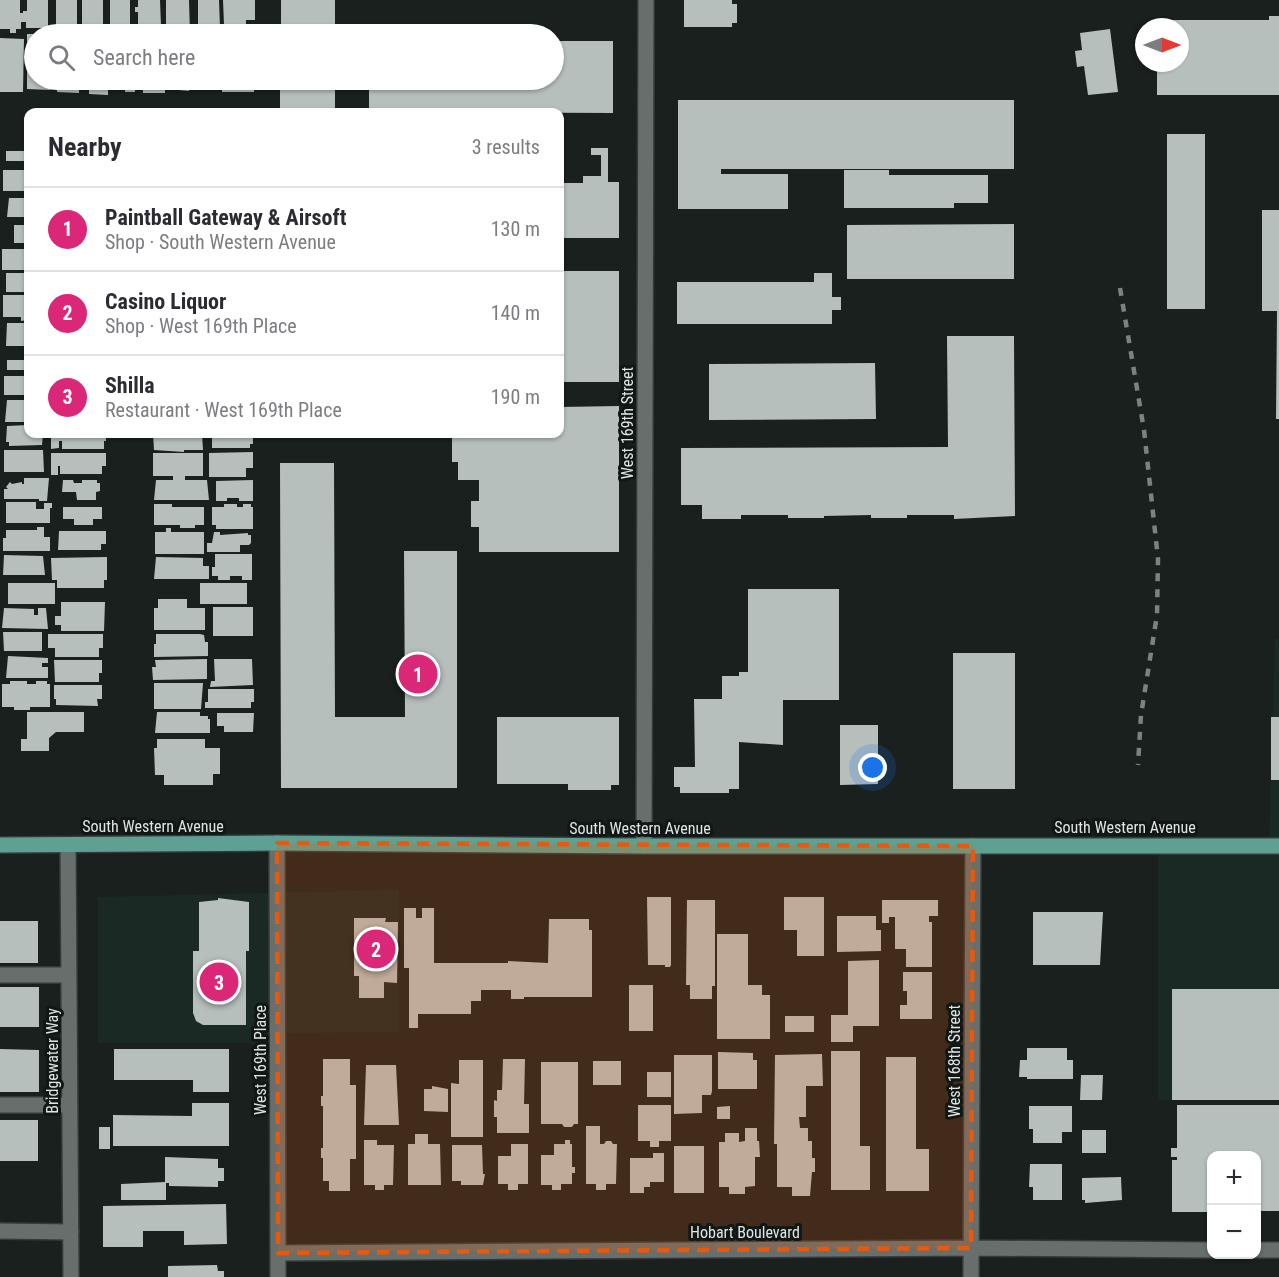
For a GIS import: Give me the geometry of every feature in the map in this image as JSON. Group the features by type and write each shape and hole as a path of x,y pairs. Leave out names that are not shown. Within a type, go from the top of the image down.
{"main road":[{"name":"South Western Avenue","path":"0,845 278,843 644,846 1279,846"}],"street":[{"name":"West 169th Street","path":"644,846 646,0"},
{"name":"West 169th Place","path":"278,843 278,1277"},
{"name":"Bridgewater Way","path":"68,845 71,1277"},
{"name":"West 168th Street","path":"971,1277 973,846"},
{"path":"0,975 69,975"},
{"path":"0,1105 70,1105"},
{"path":"0,1230 71,1232"},
{"name":"Hobart Boulevard","path":"278,1253 971,1248 1207,1250"},
{"path":"1261,1250 1279,1250"}],"highlighted area":[{"path":"277,843 973,846 971,1248 278,1253"}],"shaded area":[{"path":"1275,639 1279,639 1279,1100 1158,1100 1158,845 1269,845"},
{"path":"399,890 399,1032 278,1033 278,1047 250,1043 98,1043 98,897"}],"building":[{"path":"0,0 20,0 20,13 23,13 27,11 27,0 48,0 48,24 21,22 21,29 16,29 16,33 10,33 10,29 0,29"},
{"path":"56,0 77,0 77,24 56,24"},
{"path":"82,0 103,0 103,24 82,24"},
{"path":"110,0 130,0 130,24 110,24"},
{"path":"138,0 160,0 161,24 138,24 138,12 135,12 135,7 138,7"},
{"path":"166,0 189,0 190,24 166,24"},
{"path":"198,0 219,0 220,24 198,24"},
{"path":"223,0 255,0 255,20 246,20 246,24 224,24"},
{"path":"281,0 335,0 335,24 281,24"},
{"path":"684,0 732,0 732,4 737,4 737,23 732,23 732,27 684,27"},
{"path":"1269,16 1279,16 1279,95 1157,95 1157,72 1189,72 1189,20 1269,20"},
{"path":"1110,29 1118,92 1088,95 1084,66 1077,67 1075,51 1082,50 1080,33"},
{"path":"0,38 24,39 23,92 0,92"},
{"path":"564,41 613,41 613,113 564,113 564,108 369,108 369,90 564,90"},
{"path":"57,90 79,90 79,93 57,92"},
{"path":"89,90 108,90 108,95 89,94"},
{"path":"143,90 165,90 165,93 143,93"},
{"path":"222,90 254,90 254,92 222,92"},
{"path":"280,90 335,90 335,108 280,108"},
{"path":"678,100 1014,100 1014,169 721,169 721,174 788,174 788,209 678,209"},
{"path":"1167,134 1205,134 1205,309 1167,309"},
{"path":"591,148 608,148 608,182 619,182 619,238 564,238 564,183 583,183 583,176 601,176 601,155 591,155"},
{"path":"6,151 24,151 24,161 6,161"},
{"path":"3,170 24,170 24,191 3,191"},
{"path":"844,170 889,170 889,175 988,175 988,203 954,203 954,208 844,208"},
{"path":"9,198 24,198 24,217 7,217"},
{"path":"1262,210 1279,210 1279,419 1276,419 1277,311 1262,311"},
{"path":"1014,224 1014,279 847,279 847,225"},
{"path":"14,225 24,225 24,243 14,243"},
{"path":"2,249 24,249 24,270 2,270"},
{"path":"564,271 619,271 619,382 564,382"},
{"path":"6,273 24,273 24,292 6,292"},
{"path":"814,273 832,273 832,297 841,297 841,310 832,310 832,324 677,324 677,282 814,282"},
{"path":"3,295 24,295 24,321 21,321 21,317 3,317"},
{"path":"7,323 24,323 24,346 6,346"},
{"path":"947,336 1014,336 1015,516 954,519 954,515 907,515 907,518 871,518 871,515 788,518 788,515 741,515 741,519 702,519 702,505 681,505 681,448 948,447"},
{"path":"7,360 24,360 24,370 7,370"},
{"path":"875,363 876,419 709,420 709,364"},
{"path":"4,376 24,376 24,395 4,395"},
{"path":"7,400 24,400 24,422 5,422"},
{"path":"619,406 619,552 479,552 479,527 471,527 471,501 479,501 479,480 458,480 458,462 452,462 452,438 564,438 564,407"},
{"path":"24,425 24,438 43,438 42,445 9,446 9,442 6,442 7,426"},
{"path":"51,438 106,438 104,449 62,449 62,441 59,441 59,448 51,449"},
{"path":"153,438 202,438 203,450 184,450 184,452 154,450"},
{"path":"212,438 253,438 250,448 212,448"},
{"path":"4,450 43,450 44,472 4,472"},
{"path":"253,452 253,468 246,468 246,477 209,477 209,453"},
{"path":"51,453 106,453 106,466 102,466 102,474 60,474 60,466 58,466 58,475 51,475"},
{"path":"153,453 203,453 203,476 185,476 185,480 207,480 209,500 154,500 156,480 173,480 173,476 153,476"},
{"path":"280,463 334,463 335,717 405,717 404,551 457,551 457,788 281,788"},
{"path":"24,478 49,478 47,501 4,499 4,489 8,489 6,487 10,482 24,484"},
{"path":"63,480 82,483 82,480 97,480 97,483 100,483 100,491 96,492 96,500 77,500 76,492 62,492"},
{"path":"253,480 253,501 227,498 227,501 216,501 216,481"},
{"path":"6,502 36,502 36,509 44,509 44,503 52,503 50,523 6,523"},
{"path":"154,504 172,504 172,507 204,507 204,525 195,525 195,528 180,528 180,525 154,525"},
{"path":"224,504 237,504 237,507 243,507 243,504 251,504 253,529 216,529 216,525 212,525 212,507 224,507"},
{"path":"63,507 102,507 102,519 93,519 93,525 74,525 74,519 63,519"},
{"path":"37,527 44,527 44,537 50,537 50,551 3,551 3,538 6,538 6,530 37,530"},
{"path":"166,528 171,528 171,532 204,532 204,554 155,554 155,532 166,532"},
{"path":"59,531 106,531 106,544 101,544 101,550 58,550"},
{"path":"214,532 220,532 220,535 248,533 251,535 251,543 240,545 240,552 207,552 207,543 212,543"},
{"path":"215,554 252,554 252,580 242,580 242,576 230,576 230,580 218,580 218,576 212,576"},
{"path":"4,555 43,556 45,575 3,575"},
{"path":"107,557 107,580 104,580 104,588 57,588 57,580 52,580 51,558"},
{"path":"156,557 203,558 203,566 209,566 209,579 154,579"},
{"path":"8,583 55,583 55,604 8,604"},
{"path":"200,583 247,583 247,604 200,604"},
{"path":"748,589 839,589 839,700 783,700 783,745 739,742 739,789 729,789 729,793 680,793 680,787 674,787 674,767 695,767 694,699 722,699 722,676 739,676 739,672 748,672"},
{"path":"158,599 187,599 187,608 205,608 205,630 154,630 154,608 158,608"},
{"path":"61,602 105,602 104,631 61,631 61,625 55,625 55,616 61,616"},
{"path":"213,607 253,607 253,636 213,636"},
{"path":"4,608 34,609 34,615 38,615 38,608 46,608 48,629 2,628"},
{"path":"3,632 42,632 42,651 4,651"},
{"path":"48,634 103,634 103,648 99,648 99,657 55,657 55,648 48,648"},
{"path":"156,634 204,635 205,642 208,642 208,656 154,657"},
{"path":"953,653 1015,653 1015,789 953,789"},
{"path":"8,656 48,658 48,663 42,663 42,667 48,667 48,678 6,678"},
{"path":"207,659 207,679 153,680 152,667 156,667 155,660"},
{"path":"214,659 252,659 253,685 210,687 211,681 215,681"},
{"path":"54,660 102,660 99,682 55,682"},
{"path":"10,681 27,681 27,684 36,684 36,681 47,681 47,684 50,684 50,707 14,710 14,707 2,707 2,684 10,684"},
{"path":"154,683 203,683 201,709 154,709"},
{"path":"54,685 102,685 102,699 97,699 98,706 56,705"},
{"path":"208,689 254,689 254,702 251,702 251,708 205,708 205,702 208,702"},
{"path":"27,712 84,712 84,732 56,732 49,738 49,751 21,751 21,739 27,739"},
{"path":"157,712 200,712 200,716 208,716 210,719 210,733 155,733"},
{"path":"217,713 254,713 253,732 224,732 224,726 217,726"},
{"path":"497,717 619,717 619,785 611,785 611,790 568,790 568,784 497,784"},
{"path":"1271,717 1279,717 1279,780 1271,780"},
{"path":"840,725 878,725 878,784 840,785"},
{"path":"157,739 205,739 205,748 220,748 220,774 213,774 213,785 164,785 164,775 155,775 154,748 157,748"},
{"path":"647,897 671,897 670,967 648,965"},
{"path":"784,897 824,897 824,956 797,956 797,930 784,930"},
{"path":"218,898 249,902 249,951 246,951 246,1025 203,1025 196,1021 193,1013 193,951 199,951 199,902 218,900"},
{"path":"687,900 715,900 715,986 712,986 712,999 690,999 690,985 686,985"},
{"path":"882,900 938,900 938,916 929,916 929,922 932,922 932,967 906,967 906,949 895,949 895,917 889,917 889,923 882,923"},
{"path":"404,908 416,908 416,918 422,918 422,908 434,908 434,963 508,963 508,961 548,963 549,919 589,919 589,930 592,930 592,997 511,999 511,990 481,990 481,1001 471,1001 471,1014 418,1014 418,1028 409,1028 409,968 404,968"},
{"path":"1033,912 1103,912 1100,965 1033,965"},
{"path":"837,916 876,916 876,930 881,930 881,951 837,952"},
{"path":"354,918 386,918 385,922 398,922 397,983 384,982 384,998 359,998 359,976 354,976"},
{"path":"0,921 38,921 38,963 0,963"},
{"path":"717,934 748,934 748,985 762,985 762,995 770,995 770,1039 717,1039"},
{"path":"879,960 879,1026 853,1026 853,1042 831,1042 831,1015 848,1015 848,961"},
{"path":"903,972 932,972 932,1019 900,1019 900,1005 907,1005 907,991 903,991"},
{"path":"629,985 653,985 653,1031 629,1031"},
{"path":"0,987 39,987 39,1027 0,1027"},
{"path":"1172,989 1279,989 1279,1100 1172,1100"},
{"path":"785,1016 814,1016 814,1032 785,1032"},
{"path":"1027,1048 1067,1048 1067,1060 1073,1060 1073,1079 1019,1077 1020,1060 1027,1060"},
{"path":"0,1049 39,1050 39,1092 0,1092"},
{"path":"114,1049 229,1049 229,1092 193,1092 193,1080 114,1080"},
{"path":"831,1051 860,1051 860,1146 870,1146 870,1190 831,1190"},
{"path":"718,1052 753,1053 753,1060 757,1060 757,1089 718,1089"},
{"path":"822,1054 823,1086 806,1086 806,1117 799,1117 800,1128 808,1128 808,1141 812,1141 812,1158 815,1158 815,1172 812,1172 810,1196 792,1196 792,1187 777,1187 777,1144 774,1144 775,1055"},
{"path":"674,1055 712,1055 712,1091 711,1095 702,1095 702,1113 674,1114"},
{"path":"886,1057 916,1057 916,1149 929,1149 929,1191 886,1191"},
{"path":"323,1059 350,1059 350,1085 356,1085 356,1159 350,1159 350,1191 329,1191 329,1181 323,1181 321,1096 323,1096"},
{"path":"503,1059 525,1059 524,1104 529,1104 529,1133 497,1133 494,1100 497,1101 497,1090 502,1090"},
{"path":"459,1060 483,1060 483,1137 451,1137 451,1083 459,1084"},
{"path":"593,1061 621,1061 621,1085 593,1085"},
{"path":"541,1062 578,1062 578,1124 564,1127 562,1124 541,1124"},
{"path":"366,1065 396,1065 399,1125 364,1125"},
{"path":"647,1072 671,1072 671,1097 647,1097"},
{"path":"1081,1075 1103,1075 1102,1100 1080,1100"},
{"path":"432,1086 448,1089 448,1112 424,1111 424,1089 432,1089"},
{"path":"192,1103 229,1103 229,1146 113,1146 113,1115 192,1116"},
{"path":"638,1105 671,1105 671,1141 659,1141 659,1147 650,1147 650,1141 638,1141"},
{"path":"1177,1105 1279,1105 1279,1211 1261,1211 1261,1151 1207,1151 1207,1212 1172,1212 1172,1160 1177,1160 1177,1157 1171,1157 1171,1148 1177,1148"},
{"path":"730,1106 730,1119 717,1119 717,1107"},
{"path":"1029,1106 1072,1106 1072,1132 1062,1132 1062,1143 1033,1143 1033,1129 1029,1129"},
{"path":"0,1120 38,1120 38,1161 0,1161"},
{"path":"586,1126 600,1126 600,1144 611,1141 617,1144 616,1184 606,1184 606,1190 596,1190 596,1184 586,1184"},
{"path":"99,1127 110,1127 110,1149 99,1149"},
{"path":"745,1128 757,1128 760,1157 755,1157 755,1186 745,1187 745,1194 729,1194 729,1187 719,1187 719,1142 725,1142 725,1133 739,1133 739,1142 745,1141"},
{"path":"1082,1130 1106,1130 1106,1153 1082,1153"},
{"path":"415,1134 428,1134 428,1144 440,1144 441,1185 408,1185 408,1144 415,1144"},
{"path":"364,1140 377,1140 377,1145 394,1145 393,1185 384,1185 384,1190 375,1190 375,1185 364,1185"},
{"path":"565,1140 570,1140 572,1144 572,1167 575,1167 575,1173 572,1173 572,1184 561,1184 561,1190 552,1190 552,1185 541,1185 541,1155 554,1155 554,1144 565,1144"},
{"path":"511,1144 528,1144 528,1184 518,1184 518,1190 508,1190 508,1184 498,1184 498,1156 511,1156"},
{"path":"452,1145 482,1145 483,1174 485,1174 483,1185 461,1185 461,1181 452,1181"},
{"path":"674,1146 704,1146 704,1193 674,1193"},
{"path":"653,1153 664,1153 664,1182 650,1182 650,1187 644,1187 644,1193 630,1193 630,1158 653,1158"},
{"path":"165,1157 218,1159 218,1168 224,1168 224,1181 218,1181 218,1187 169,1186 169,1183 166,1183 166,1200 121,1200 121,1184 165,1182"},
{"path":"1030,1164 1062,1164 1062,1200 1033,1200 1033,1187 1029,1187"},
{"path":"1121,1177 1122,1200 1085,1203 1085,1200 1082,1200 1082,1178"},
{"path":"226,1204 227,1244 184,1245 184,1231 143,1231 143,1247 103,1247 103,1206"},
{"path":"217,1265 218,1271 224,1271 224,1277 168,1277 168,1266"}],"railway":[{"path":"1120,288 1144,430 1158,559 1157,615 1141,715 1138,765"}],"place":[{"name":"Paintball Gateway & Airsoft","path":"418,674"},
{"name":"Casino Liquor","path":"376,949"},
{"name":"Shilla","path":"219,982"}]}
